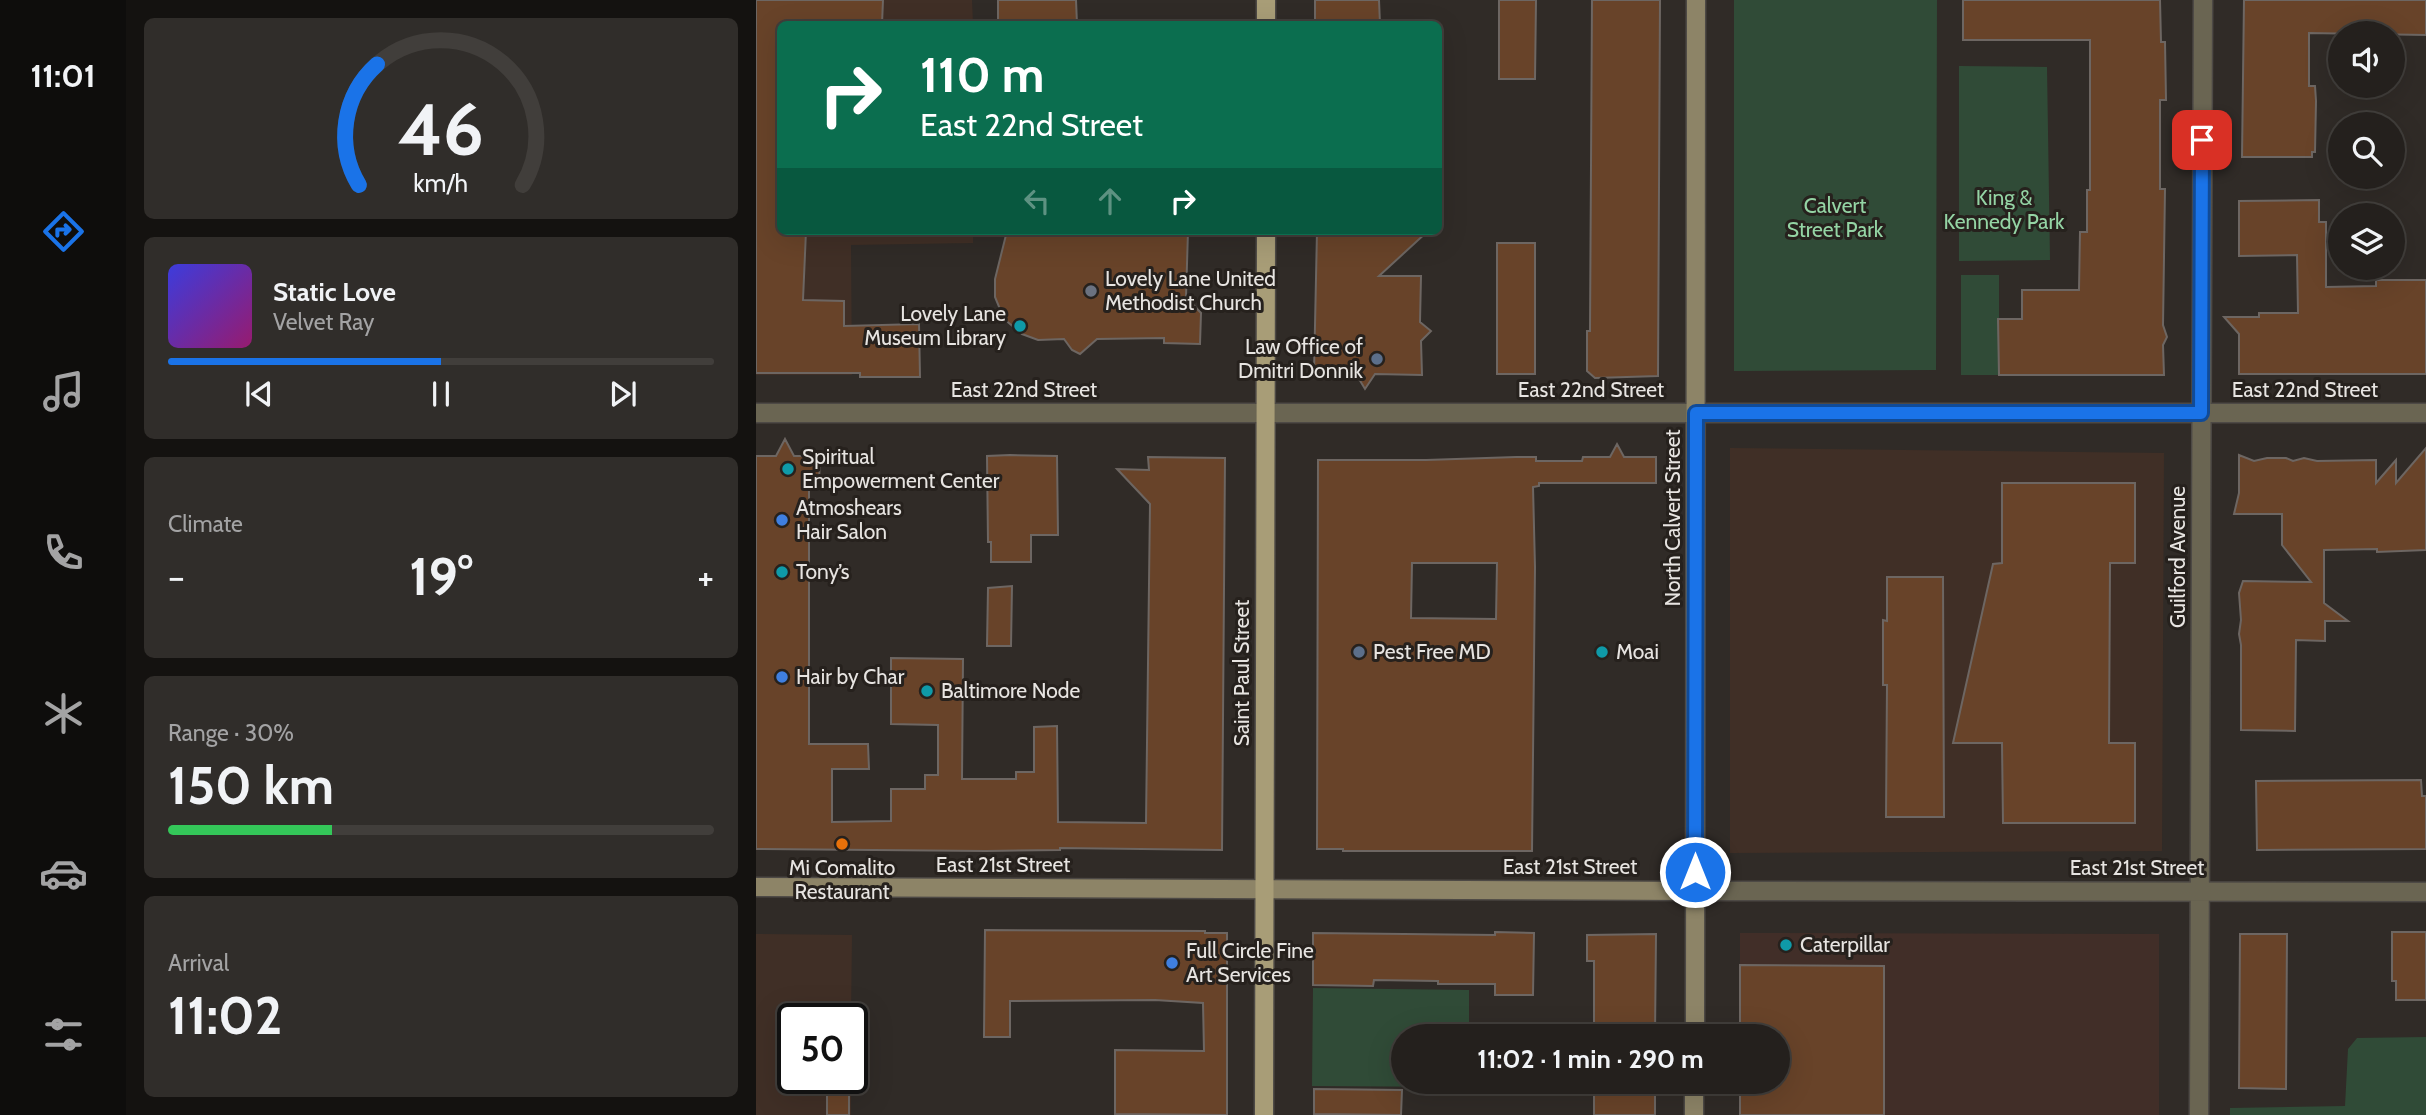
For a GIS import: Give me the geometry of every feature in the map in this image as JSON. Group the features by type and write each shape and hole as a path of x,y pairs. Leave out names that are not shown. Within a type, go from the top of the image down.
{"main road":[{"path":"1266,0 1266,21"},
{"name":"North Calvert Street","path":"1695,1024 1696,0"},
{"name":"Saint Paul Street","path":"1264,1115 1266,235"},
{"name":"East 21st Street","path":"756,887 1695,891"},
{"path":"1694,1115 1695,1094"}],"street":[{"name":"Guilford Avenue","path":"2199,1115 2203,0"},
{"name":"East 22nd Street","path":"756,413 2426,413"},
{"name":"East 21st Street","path":"1695,891 2426,892"}],"shaded area":[{"path":"756,0 972,0 973,21 777,21 777,235 973,235 973,243 851,245 852,375 756,375"},
{"path":"1730,448 2164,453 2162,851 1730,853"},
{"path":"1740,933 2159,934 2159,1115 1740,1115 1740,1094 1790,1094 1790,1024 1740,1024"},
{"path":"756,934 852,935 851,1003 777,1003 777,1094 851,1094 851,1115 756,1115"}],"green space":[{"name":"Calvert Street Park","path":"1734,0 1937,0 1936,370 1734,371"},
{"name":"King & Kennedy Park","path":"1959,66 2047,67 2050,260 1959,261"},
{"path":"1961,275 1999,275 1999,375 1961,375"},
{"path":"1313,988 1469,990 1469,1024 1391,1024 1391,1087 1312,1086"},
{"path":"2426,1037 2426,1115 2230,1115 2230,1108 2345,1106 2348,1049 2357,1038"}],"building":[{"path":"756,0 883,0 882,21 777,21 777,235 806,235 803,300 844,301 844,326 919,324 920,377 860,377 860,373 756,373"},
{"path":"998,0 1076,0 1077,21 998,21"},
{"path":"1315,0 1379,0 1380,21 1315,21"},
{"path":"1499,0 1536,0 1535,79 1499,79"},
{"path":"1592,0 1660,0 1658,376 1595,378 1587,371 1587,331 1590,331"},
{"path":"1963,0 2160,0 2161,42 2165,42 2166,100 2160,100 2160,189 2165,189 2163,325 2167,337 2163,345 2164,375 1999,375 1998,319 2022,319 2022,290 2079,290 2080,232 2087,232 2087,190 2090,190 2090,40 1963,40"},
{"path":"2244,0 2426,0 2426,35 2405,35 2405,21 2328,21 2328,33 2309,33 2309,86 2315,86 2316,101 2315,152 2312,152 2312,157 2242,157"},
{"path":"2319,200 2319,222 2326,222 2326,287 2376,286 2376,280 2426,280 2426,374 2239,374 2239,334 2224,317 2259,317 2259,313 2298,313 2297,255 2239,256 2239,201"},
{"name":"Lovely Lane United Methodist Church","path":"1006,235 1188,235 1186,297 1201,313 1200,344 1164,343 1164,338 1097,339 1080,354 1072,350 1064,339 1038,340 1022,334 1004,319 995,297 995,279"},
{"path":"1317,235 1424,235 1379,276 1421,276 1420,322 1431,331 1421,341 1422,375 1375,374 1365,389 1356,374 1314,373"},
{"path":"1497,243 1535,243 1535,374 1497,374"},
{"path":"785,439 794,456 820,456 819,483 809,483 809,744 868,744 869,769 832,769 832,822 891,821 891,789 925,789 925,775 938,775 938,725 891,724 891,658 963,659 962,779 1016,779 1016,772 1034,772 1034,727 1057,726 1058,822 1146,823 1150,504 1117,469 1149,470 1148,457 1225,458 1222,850 756,849 756,456 776,456"},
{"path":"1617,444 1624,457 1656,457 1656,483 1539,483 1539,486 1533,487 1535,567 1532,851 1317,849 1318,460 1536,457 1536,461 1582,461 1583,457 1610,457","holes":["1412,563 1497,563 1496,619 1411,618"]},
{"path":"2426,448 2426,550 2324,550 2324,603 2348,621 2325,621 2325,641 2296,640 2295,731 2241,730 2239,593 2243,581 2311,582 2282,545 2282,514 2234,514 2239,493 2239,455 2254,461 2267,458 2286,458 2293,461 2304,458 2317,461 2376,460 2376,483 2396,460 2396,483"},
{"path":"987,456 1057,456 1058,535 1031,535 1031,562 991,562 991,542 988,542"},
{"path":"2002,483 2135,483 2135,563 2110,563 2109,743 2135,743 2135,823 2003,823 2002,743 1953,743 1993,564 2002,563"},
{"path":"1887,577 1943,577 1944,817 1886,817 1887,685 1883,685 1883,620 1887,621"},
{"path":"1012,586 1011,646 987,646 988,588"},
{"path":"2421,780 2422,796 2426,796 2426,849 2257,850 2256,781"},
{"path":"985,930 1227,933 1227,1115 1115,1114 1115,1050 1204,1051 1203,1003 1155,1000 1010,1001 1010,1037 984,1037"},
{"path":"1495,932 1534,933 1533,995 1495,995 1495,984 1438,984 1438,981 1374,980 1373,986 1313,985 1313,933 1495,935"},
{"path":"2392,932 2426,932 2426,1000 2396,1000 2396,981 2392,981"},
{"path":"1656,934 1655,1024 1594,1024 1594,961 1587,961 1587,935"},
{"path":"2240,934 2287,934 2286,1089 2239,1088"},
{"path":"1740,965 1884,966 1884,1115 1740,1115 1740,1094 1790,1094 1790,1024 1740,1024"},
{"path":"1314,1089 1391,1090 1391,1094 1402,1094 1401,1115 1314,1114"},
{"path":"827,1094 849,1094 849,1115 827,1115"},
{"path":"1594,1094 1655,1094 1655,1115 1594,1115"}],"place":[{"name":"Lovely Lane United Methodist Church","path":"1091,291"},
{"name":"Lovely Lane Museum Library","path":"1020,326"},
{"name":"Law Office of Dmitri Donnik","path":"1377,359"},
{"name":"Spiritual Empowerment Center","path":"788,469"},
{"name":"Atmoshears Hair Salon","path":"782,520"},
{"name":"Tony’s","path":"782,572"},
{"name":"Pest Free MD","path":"1359,652"},
{"name":"Moai","path":"1602,652"},
{"name":"Hair by Char","path":"782,677"},
{"name":"Baltimore Node","path":"927,691"},
{"name":"Mi Comalito Restaurant","path":"842,844"},
{"name":"Caterpillar","path":"1786,945"},
{"name":"Full Circle Fine Art Services","path":"1172,963"}],"route":[{"path":"1695,872 1696,413 2201,413 2202,140"}]}
